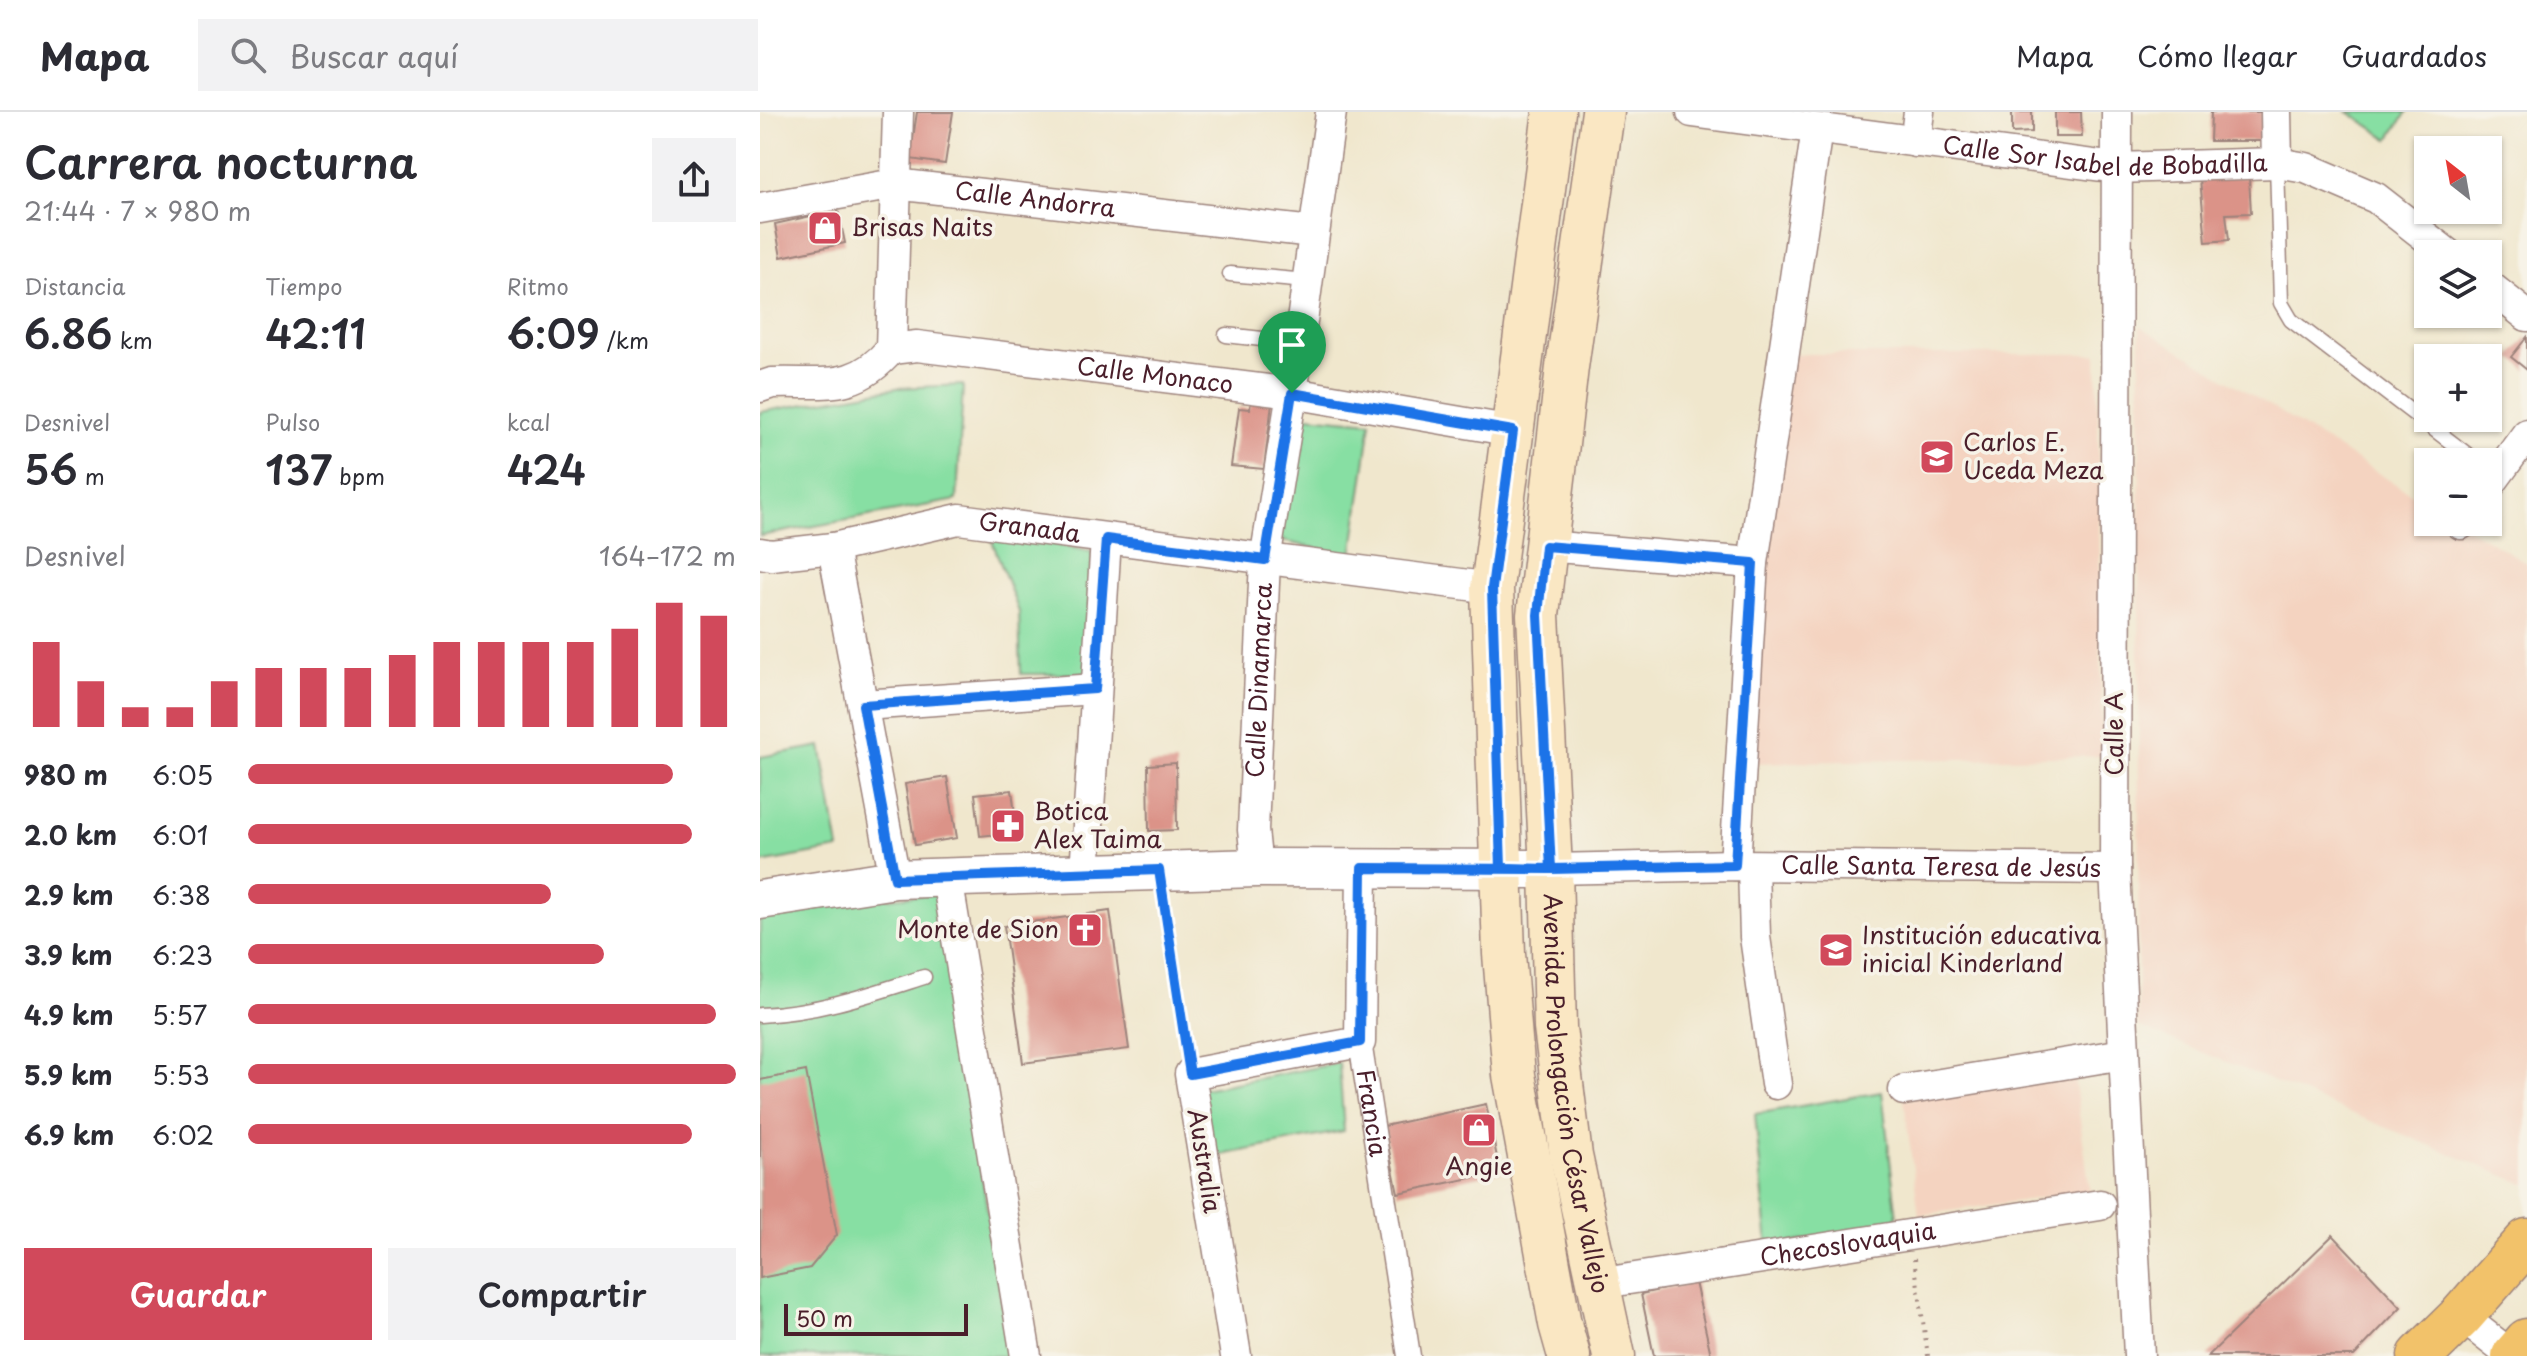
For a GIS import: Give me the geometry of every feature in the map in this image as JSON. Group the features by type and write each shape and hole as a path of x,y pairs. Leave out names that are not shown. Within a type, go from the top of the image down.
{"main road":[{"name":"Avenida Prolongación César Vallejo","path":"1554,112 1492,588 1504,954 1514,1075 1560,1324 1569,1356"},
{"name":"Avenida Prolongación César Vallejo","path":"1603,112 1569,352 1538,615 1551,869 1555,1028 1571,1156 1614,1356"},
{"path":"2420,1356 2461,1316 2527,1241"},
{"path":"2513,1356 2527,1341"}],"street":[{"path":"760,387 772,383 853,380 870,371 891,349 898,112"},
{"name":"Calle Dinamarca","path":"1257,868 1253,830 1265,560 1331,112"},
{"name":"Calle Sor Isabel de Bobadilla","path":"1692,112 2117,168 2277,163 2306,168 2376,198 2430,240"},
{"path":"1915,142 1919,112"},
{"name":"Calle A","path":"2117,112 2115,869 2139,1356"},
{"path":"2276,112 2277,163"},
{"path":"1776,1084 1744,865 1753,563 1817,129"},
{"name":"Calle Andorra","path":"760,208 895,184 1313,232"},
{"path":"2502,296 2527,316"},
{"name":"Calle Monaco","path":"891,349 917,346 1292,393 1513,431"},
{"path":"2502,459 2527,434"},
{"name":"Granada","path":"760,553 771,555 833,548 959,519 1492,588"},
{"path":"1085,873 1106,539"},
{"path":"1545,546 1753,563"},
{"path":"833,548 895,879"},
{"path":"863,705 1095,689"},
{"name":"Calle Santa Teresa de Jesús","path":"760,900 895,879 1159,870 1744,865 2115,869"},
{"name":"Francia","path":"1362,868 1360,1042 1409,1356"},
{"path":"947,878 1026,1356"},
{"path":"1190,1074 1360,1042"},
{"path":"1904,1090 2124,1054"},
{"name":"Australia","path":"1190,1074 1236,1356"},
{"name":"Checoslovaquia","path":"1597,1284 2100,1205"},
{"path":"2461,1316 2513,1356"}],"lane":[{"path":"2277,163 2281,303 2291,320 2454,448"},
{"path":"1230,274 1306,281"},
{"path":"1226,335 1298,343"},
{"path":"760,1015 800,1013 836,1005 924,977"}],"path":[{"name":"Australia","path":"1159,870 1190,1074"},
{"path":"1910,1234 1928,1356"}],"shaded area":[{"path":"2140,326 2414,495 2414,536 2481,536 2527,563 2527,1185 2138,1026"},
{"name":"Carlos E. Uceda Meza","path":"1791,354 2097,354 2102,756 1748,763 1761,559"},
{"path":"2074,1077 2090,1191 1919,1215 1904,1100"}],"green space":[{"path":"2348,112 2407,112 2389,139"},
{"path":"963,385 957,500 760,536 760,412 897,388"},
{"path":"1287,414 1371,422 1352,556 1273,539"},
{"path":"988,530 1092,552 1087,674 1021,674 1019,612"},
{"path":"821,746 839,849 760,863 760,757"},
{"path":"938,894 1010,1356 760,1356 760,915 850,901"},
{"path":"1339,1063 1344,1131 1211,1157 1198,1090"},
{"path":"1882,1092 1898,1227 1768,1246 1755,1114"}],"building":[{"path":"917,112 953,112 945,164 910,159"},
{"path":"2012,112 2032,112 2032,132 2012,133"},
{"path":"2055,112 2081,112 2082,137 2055,137"},
{"path":"2211,112 2262,112 2262,141 2210,141"},
{"path":"2249,177 2251,213 2226,214 2229,240 2206,242 2200,179"},
{"path":"838,210 845,243 781,257 775,224"},
{"path":"2527,337 2527,370 2511,357"},
{"path":"1251,401 1272,403 1264,469 1231,466 1239,408 1250,409"},
{"path":"1176,763 1177,830 1149,831 1148,765"},
{"path":"947,777 957,838 915,845 905,784"},
{"path":"1012,790 1017,832 980,836 975,794"},
{"path":"1110,911 1129,1049 1023,1063 1004,926"},
{"path":"806,1071 837,1235 810,1268 760,1278 760,1080"},
{"path":"1486,1104 1500,1172 1398,1193 1384,1126"},
{"path":"2333,1235 2401,1307 2354,1356 2208,1356"},
{"path":"1695,1282 1711,1355 1654,1356 1641,1294"}],"place":[{"name":"Brisas Naits","path":"825,228"},
{"name":"Carlos E. Uceda Meza","path":"1937,457"},
{"name":"Botica Alex Taima","path":"1008,826"},
{"name":"Monte de Sion","path":"1085,930"},
{"name":"Institución educativa inicial Kinderland","path":"1836,950"},
{"name":"Angie","path":"1479,1130"}],"route":[{"path":"1292,393 1265,560 1106,539 1095,689 863,705 895,879 1159,870 1190,1074 1360,1042 1362,868 1551,869 1735,865 1753,563 1545,546 1538,615 1551,869 1501,868 1492,588 1513,431 1292,393"}]}
